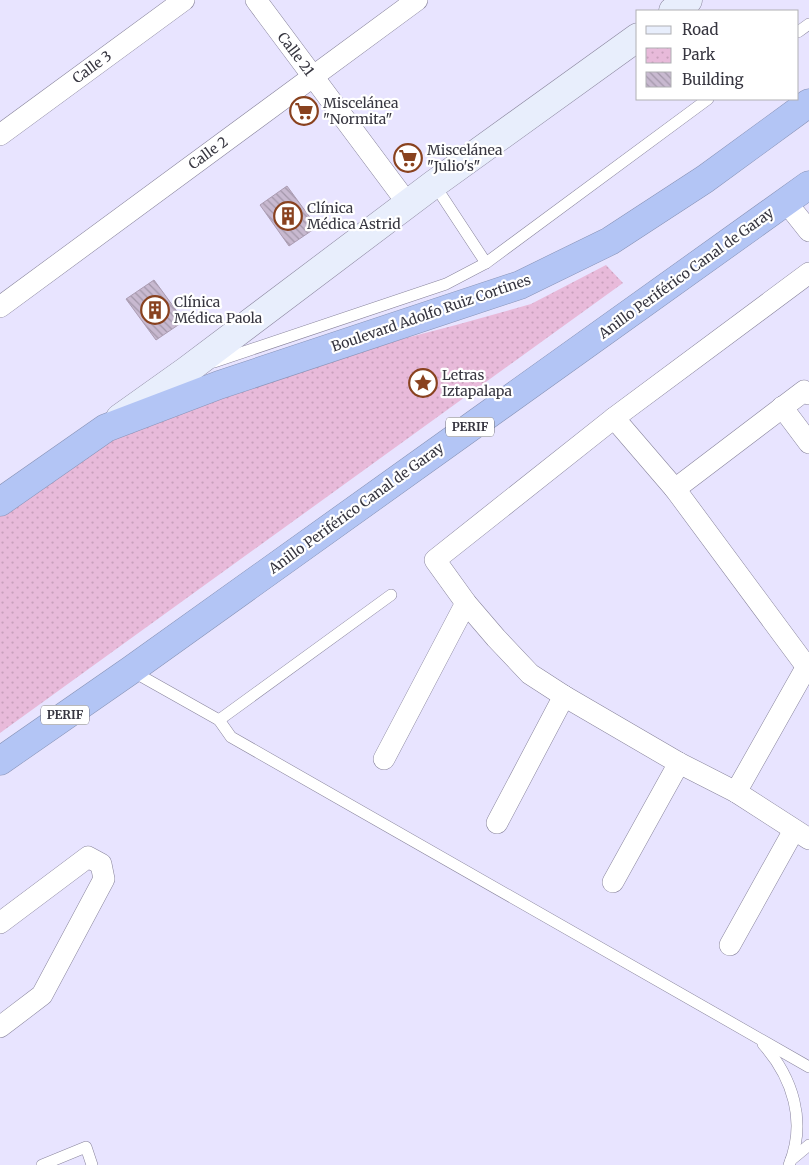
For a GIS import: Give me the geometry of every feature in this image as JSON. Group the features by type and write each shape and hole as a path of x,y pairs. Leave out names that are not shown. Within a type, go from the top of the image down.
{"highway":[{"name":"Boulevard Adolfo Ruiz Cortines","path":"106,428 219,385 520,285 610,240 705,179 809,103"},
{"name":"Anillo Periférico Canal de Garay","path":"0,761 131,670 809,185"},
{"path":"0,502 106,428"}],"main road":[{"path":"674,10 688,0"},
{"path":"106,428 186,371 434,184 636,38"}],"street":[{"name":"Calle 3","path":"0,135 184,0"},
{"name":"Calle 21","path":"256,0 408,204"},
{"name":"Calle 2","path":"0,306 417,0"},
{"path":"786,202 809,231"},
{"path":"730,945 801,834 736,792 679,763 530,674 466,603 435,560 614,418 809,273"},
{"path":"675,489 804,391 809,394"},
{"path":"782,407 809,443"},
{"path":"614,418 675,489 808,669 736,792"},
{"path":"384,758 466,603"},
{"path":"497,823 564,696"},
{"path":"613,882 679,763"},
{"path":"0,923 88,857 101,864 104,879 42,996 0,1027"}],"lane":[{"path":"186,371 446,284 486,263 707,100"},
{"path":"434,184 486,263"},
{"path":"219,720 391,595"},
{"path":"131,670 219,720 231,736 809,1066"},
{"path":"750,1033 764,1044 775,1058 793,1094 797,1112 797,1133 789,1163"},
{"path":"789,1163 809,1145"},
{"path":"42,1165 86,1147 92,1165"}],"green space":[{"path":"606,265 623,283 0,733 0,497 109,415 531,304"}],"building":[{"name":"Clínica Médica Astrid","path":"287,186 317,227 289,246 260,205"},
{"name":"Clínica Médica Paola","path":"154,280 184,321 156,340 126,299"}],"place":[{"name":"Miscelánea \"Normita\"","path":"304,111"},
{"name":"Miscelánea \"Julio's\"","path":"408,158"},
{"name":"Clínica Médica Astrid","path":"288,216"},
{"name":"Clínica Médica Paola","path":"155,310"},
{"name":"Letras Iztapalapa","path":"423,383"}]}
